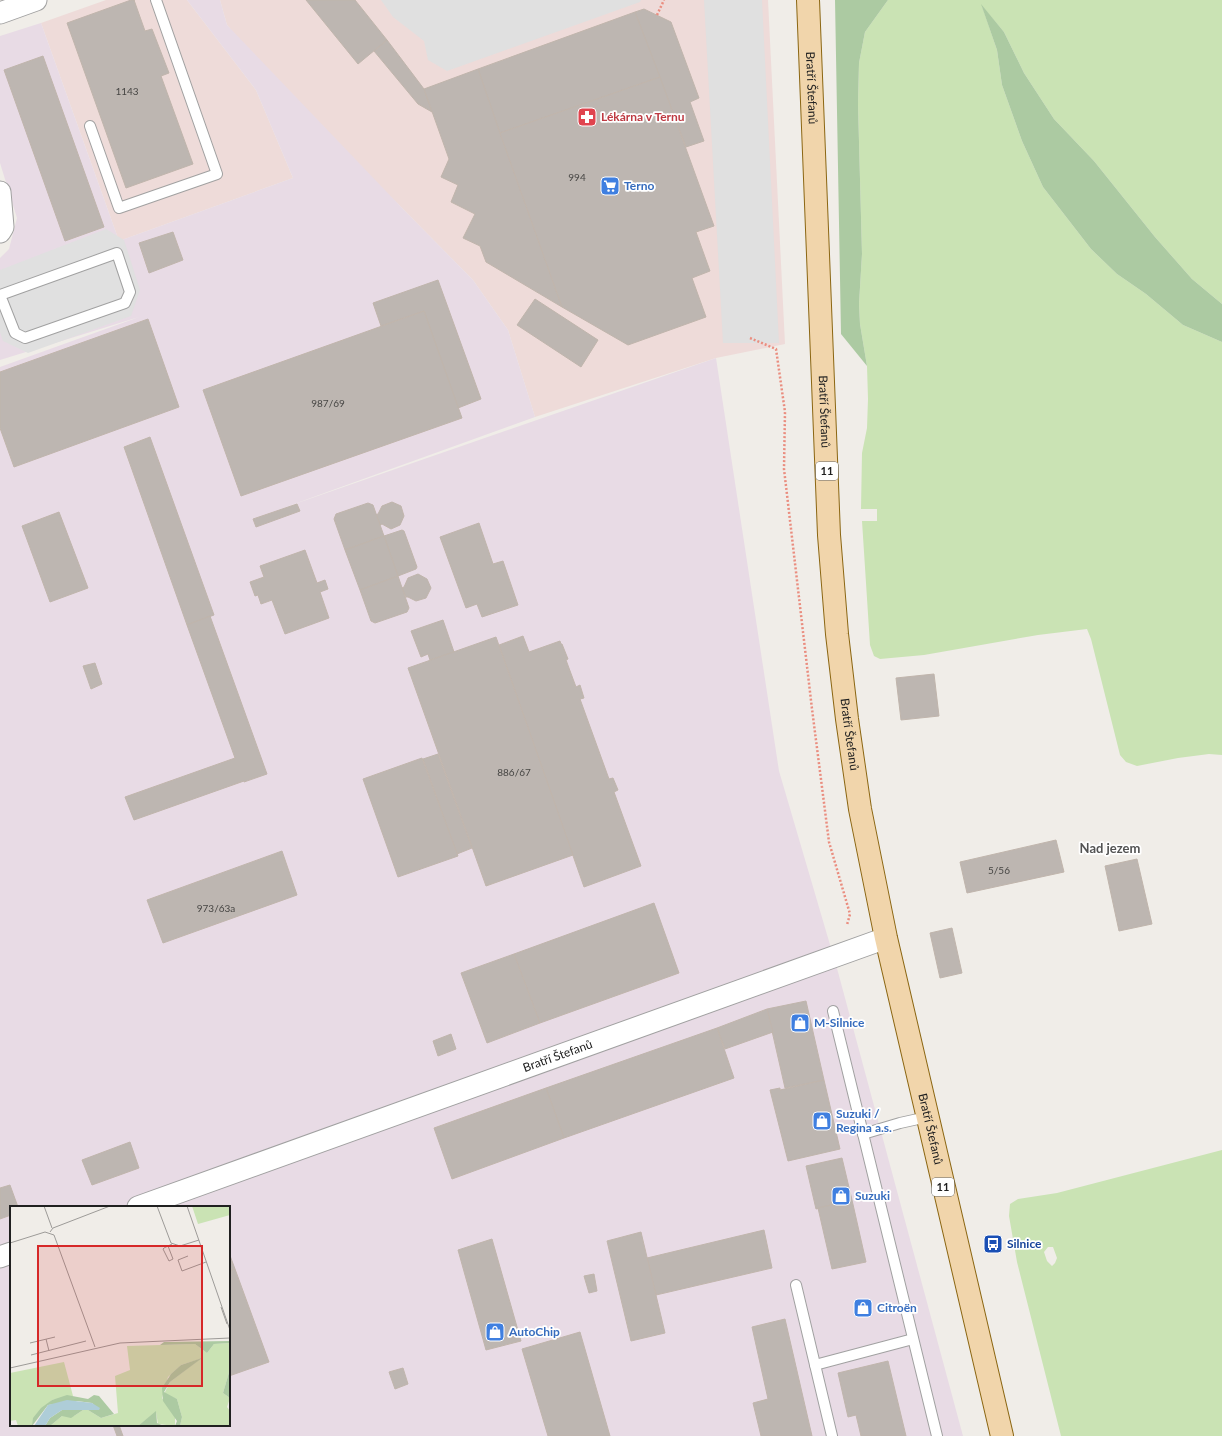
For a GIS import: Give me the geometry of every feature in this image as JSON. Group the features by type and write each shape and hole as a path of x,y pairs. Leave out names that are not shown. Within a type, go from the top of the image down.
{"main road":[{"name":"Bratří Štefanů","path":"808,0 830,535 837,634 847,719 860,809 886,938 1002,1436"}],"street":[{"path":"0,13 36,0"},
{"path":"0,192 3,227 0,232"},
{"name":"Bratří Štefanů","path":"141,1206 886,938"},
{"path":"0,1257 10,1253"}],"lane":[{"path":"90,126 118,208 216,174 156,0"},
{"path":"117,253 130,292 124,303 25,338 14,333 0,295 117,253"},
{"path":"833,1011 937,1436"},
{"path":"863,1134 927,1117"},
{"path":"796,1285 832,1436"},
{"path":"815,1365 913,1339"}],"path":[{"path":"657,15 664,0"},
{"path":"750,338 776,349 785,412 784,470 829,842 850,914 848,925 842,927"}],"shaded area":[{"path":"106,0 187,0 256,90 293,178 119,241 41,23"},
{"path":"187,0 220,0 227,25 473,280 508,330 535,417 283,508 716,358 779,771 838,972 963,1436 0,1436 0,367 139,317 0,360 0,258 9,249 17,218 0,163 0,36 41,23 119,241 293,178 256,90"},
{"path":"220,0 768,0 785,344 716,358 535,417 508,330 473,280 398,204 296,107 227,25"},
{"path":"381,0 641,0 640,2 447,71 428,60 424,41 393,17"},
{"path":"704,0 762,0 779,343 723,343"},
{"path":"106,229 124,240 140,290 131,316 28,353 3,341 0,332 0,270"}],"green space":[{"path":"835,0 888,0 865,32 859,63 858,104 862,254 859,304 860,324 867,366 841,334"},
{"path":"888,0 1222,0 1222,304 1192,279 1155,237 1094,161 1054,119 1024,73 1004,32 982,6 997,50 1002,85 1022,141 1043,187 1091,249 1117,274 1146,294 1183,325 1222,342 1222,755 1209,754 1178,758 1137,766 1126,762 1120,755 1091,639 1087,629 1038,635 924,655 880,659 874,656 870,645 862,521 877,521 877,509 861,509 862,453 867,428 868,399 867,366 860,324 859,304 862,254 858,104 859,63 865,32"},
{"path":"981,4 1004,32 1024,73 1054,119 1094,161 1155,237 1192,279 1222,304 1222,342 1183,325 1146,294 1117,274 1091,249 1043,187 1022,141 1002,85 997,50"},
{"path":"1222,1150 1222,1436 1061,1436 1017,1262 1009,1216 1010,1204 1018,1199 1057,1193","holes":["1048,1247 1053,1247 1057,1258 1052,1266 1047,1261 1044,1252"]}],"building":[{"path":"134,0 145,31 152,29 169,73 161,76 193,164 126,188 67,23"},
{"path":"306,0 355,0 387,40 358,64"},
{"path":"644,9 671,22 699,98 690,102 704,141 686,147 635,12"},
{"path":"635,12 660,77 500,133 478,69"},
{"path":"387,40 424,89 432,112 418,104 374,51"},
{"path":"43,56 104,227 65,241 4,70"},
{"path":"478,69 562,307 486,262 480,246 463,238 475,214 451,202 458,185 441,177 449,159 424,89"},
{"name":"Terno","path":"660,77 714,226 696,232 710,271 692,278 706,317 628,345 562,307 500,133"},
{"path":"173,232 183,260 149,273 139,243"},
{"path":"438,280 481,399 458,408 424,311 381,326 373,303"},
{"path":"535,299 598,340 581,367 517,325"},
{"path":"424,311 462,418 241,496 203,390"},
{"path":"148,319 179,407 14,467 0,428 0,372"},
{"path":"150,437 214,615 187,625 124,447"},
{"path":"392,502 401,506 404,516 400,525 391,529 382,524 380,525 376,515 382,506"},
{"path":"368,503 373,505 384,536 345,550 334,519 336,514"},
{"path":"297,504 300,511 256,527 253,519"},
{"path":"59,512 88,588 50,602 22,526"},
{"path":"479,523 493,564 503,561 518,605 482,617 477,604 466,608 440,537"},
{"path":"402,530 404,531 417,567 416,569 398,576 384,536"},
{"path":"384,536 398,576 360,590 345,550"},
{"path":"305,550 317,583 325,580 328,589 320,592 329,618 285,634 272,600 261,604 258,595 255,596 250,582 264,577 260,566"},
{"path":"418,574 427,579 431,588 426,598 416,601 406,597 402,588 404,587 408,578"},
{"path":"398,576 409,608 407,612 375,623 371,621 360,590"},
{"path":"210,616 267,774 134,820 125,797 235,758 187,625"},
{"path":"443,620 454,652 430,660 428,654 421,657 411,631"},
{"path":"523,636 529,652 560,641 562,644 576,687 580,685 584,698 580,699 609,779 613,778 618,790 614,792 641,866 584,887 499,645"},
{"path":"496,637 573,855 486,886 408,668"},
{"path":"95,663 102,684 91,689 83,666"},
{"path":"934,674 939,716 901,720 896,678"},
{"path":"438,754 472,848 457,854 423,759"},
{"path":"422,758 458,856 398,877 363,779"},
{"path":"1056,840 1064,872 967,893 960,862"},
{"path":"282,851 297,895 163,943 147,900"},
{"path":"1137,859 1152,924 1119,931 1105,866"},
{"path":"654,903 679,973 540,1023 514,954"},
{"path":"952,928 962,973 940,978 930,933"},
{"path":"514,954 540,1023 487,1043 461,973"},
{"path":"806,1001 824,1080 785,1088 767,1009"},
{"path":"767,1009 773,1032 725,1049 717,1028"},
{"path":"717,1028 734,1078 564,1138 546,1088"},
{"path":"451,1034 456,1049 438,1056 433,1041"},
{"path":"824,1080 840,1149 788,1161 770,1090 780,1088 780,1090"},
{"path":"546,1088 564,1138 452,1179 434,1128"},
{"path":"130,1142 139,1168 92,1185 82,1160"},
{"path":"842,1158 852,1200 816,1209 806,1166"},
{"path":"10,1185 18,1206 10,1206 10,1215 0,1219 0,1188"},
{"path":"852,1200 866,1262 832,1269 818,1208"},
{"path":"764,1230 772,1268 656,1295 647,1258"},
{"path":"641,1232 665,1333 631,1341 607,1241"},
{"path":"492,1239 521,1341 486,1350 458,1250"},
{"path":"230,1256 235,1269 230,1271"},
{"path":"235,1269 269,1362 230,1376 230,1271"},
{"path":"594,1274 597,1291 589,1293 584,1276"},
{"path":"785,1319 812,1436 761,1436 753,1403 768,1399 752,1327"},
{"path":"580,1332 610,1436 548,1436 522,1349"},
{"path":"888,1361 906,1436 861,1436 856,1415 848,1417 838,1373"},
{"path":"403,1368 408,1384 395,1389 389,1372"},
{"path":"113,1426 119,1426 123,1436 117,1436"}],"place":[{"name":"Lékárna v Ternu","path":"587,117"},
{"name":"Terno","path":"610,186"},
{"name":"M-Silnice","path":"800,1023"},
{"name":"Suzuki / Regina a.s.","path":"822,1121"},
{"name":"Suzuki","path":"841,1196"},
{"name":"Silnice","path":"993,1244"},
{"name":"Citroën","path":"863,1308"},
{"name":"AutoChip","path":"495,1332"}],"district":[{"name":"Nad jezem","path":"1110,848"}]}
